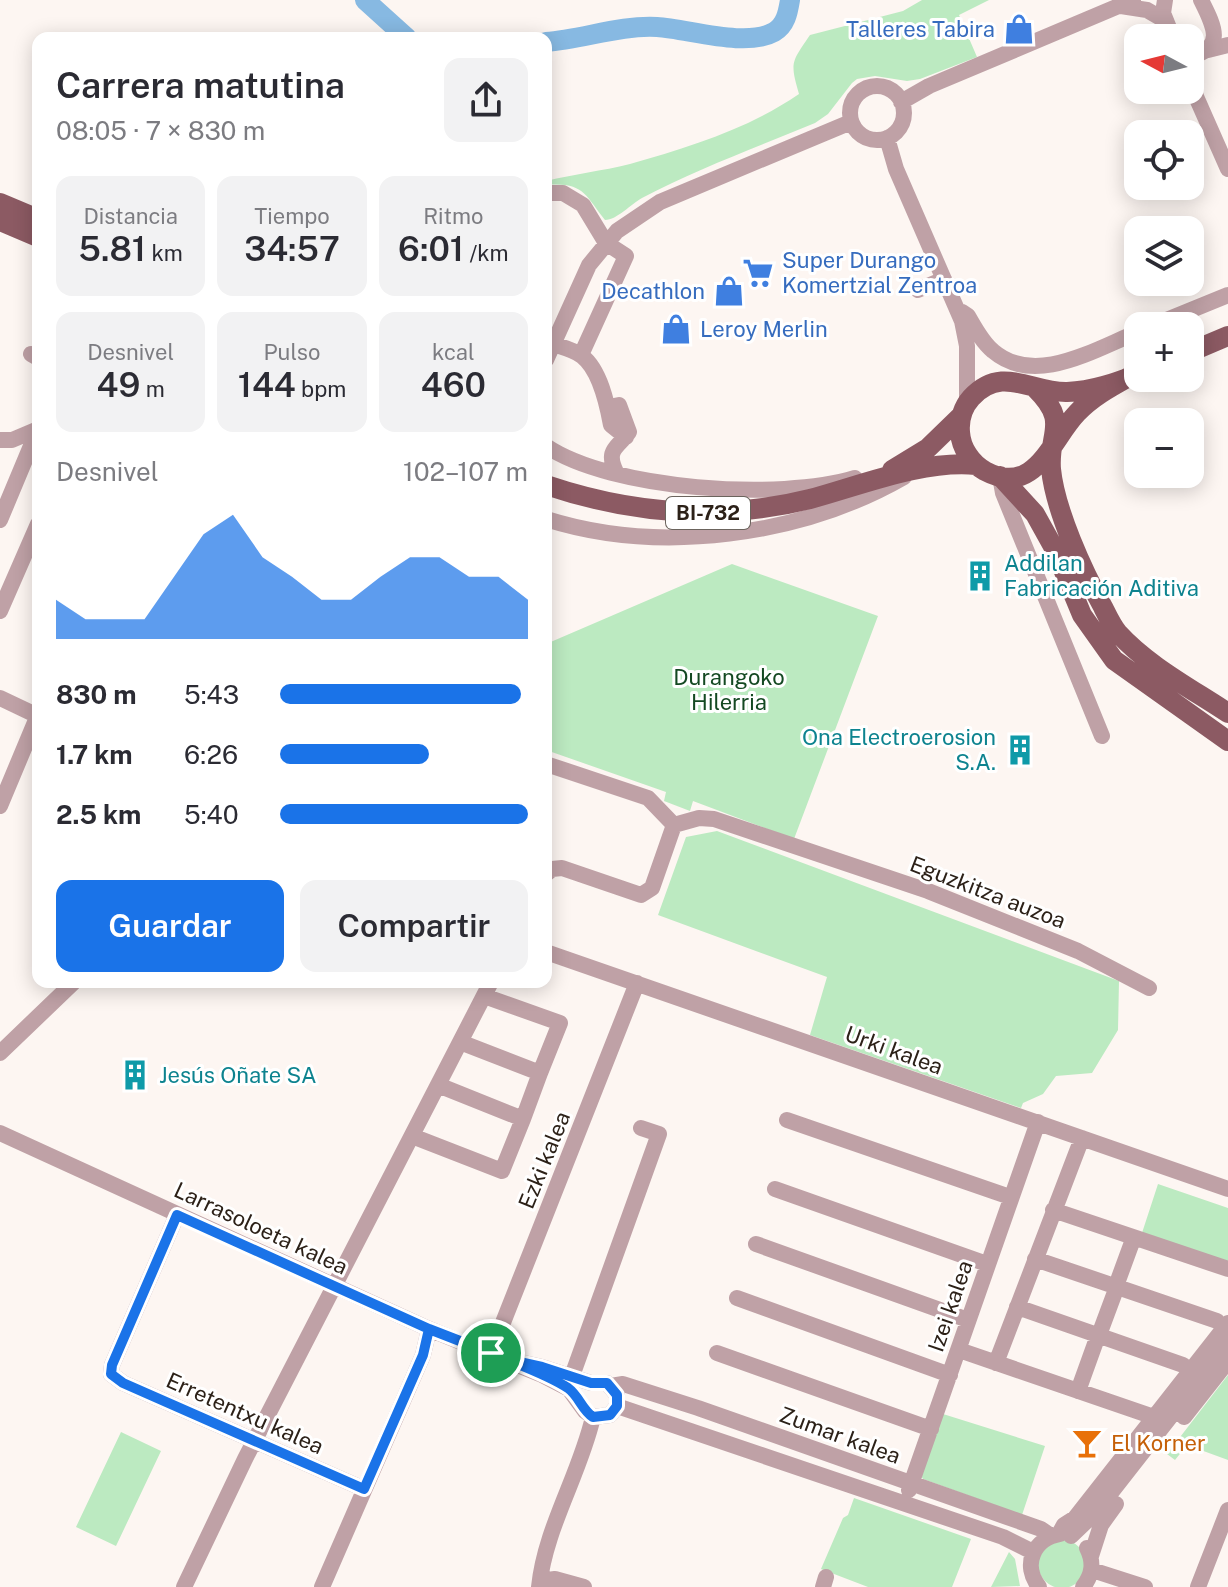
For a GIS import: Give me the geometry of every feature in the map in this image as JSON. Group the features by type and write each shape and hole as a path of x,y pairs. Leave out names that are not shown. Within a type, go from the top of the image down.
{"main road":[{"path":"0,203 32,230"},
{"path":"0,221 32,231"},
{"path":"1204,346 1228,336"},
{"path":"1036,389 1073,392 1124,379"},
{"path":"1009,380 1023,382 1036,389 1048,401 1055,416 1051,469 1081,567 1117,632 1156,665 1228,713"},
{"name":"BI-732","path":"910,467 978,390 993,382 1009,380"},
{"path":"1000,476 1016,476 1031,471 1044,461 1076,414 1091,400 1124,381"},
{"path":"964,409 962,443 976,465"},
{"name":"BI-732","path":"552,487 584,498 632,508 694,513 757,510 808,499 910,467 976,465 987,473 1000,476"},
{"path":"1000,476 1035,514 1055,550 1082,615 1114,660 1228,741"}],"street":[{"path":"1165,0 1167,24"},
{"path":"1201,0 1214,37 1204,48"},
{"path":"901,102 929,86 1127,3 1166,21"},
{"path":"1211,22 1228,30"},
{"path":"1204,52 1228,45"},
{"path":"880,86 896,94 901,102 903,118 887,138 870,139 856,130 851,122 851,104 862,90 880,86"},
{"path":"1200,104 1228,169"},
{"path":"592,467 602,455 611,425 609,407 592,368 581,355 553,344 589,265 617,231 660,202 851,122"},
{"path":"887,138 896,169 960,315 987,358 1001,367 1009,380"},
{"path":"552,193 563,193 583,205 606,243 626,256 581,355"},
{"path":"918,290 944,279"},
{"path":"1186,312 1228,295"},
{"path":"960,315 968,316 993,352 1017,364 1045,367 1124,338"},
{"path":"960,315 967,346 964,409"},
{"path":"609,407 619,405 629,432 611,456 616,472"},
{"path":"611,425 626,437"},
{"path":"0,440 12,440 32,432"},
{"path":"0,520 32,443"},
{"path":"552,450 592,467 616,472 691,486 739,489 797,487 910,467"},
{"path":"552,520 609,533 662,537 758,530 797,520 884,488 910,467"},
{"path":"1000,476 1003,493 1102,736"},
{"path":"0,611 32,538"},
{"path":"0,698 32,712"},
{"path":"0,806 32,729"},
{"path":"552,766 648,798 674,825 652,888 641,895 562,868 552,869"},
{"name":"Eguzkitza auzoa","path":"674,825 699,818 714,819 807,849 928,891 1078,951 1149,988"},
{"name":"Urki kalea","path":"552,954 1228,1189"},
{"name":"Ezki kalea","path":"498,1356 637,983"},
{"path":"0,1053 68,988"},
{"path":"184,1587 254,1441 487,989 560,1023 502,1171 412,1136"},
{"path":"460,1042 540,1073"},
{"path":"438,1085 523,1119"},
{"path":"787,1120 1010,1197"},
{"name":"Izei kalea","path":"904,1503 1038,1122"},
{"path":"572,1376 659,1134 641,1128"},
{"name":"Larrasoloeta kalea","path":"0,1133 429,1329 498,1356"},
{"path":"996,1363 1082,1138"},
{"path":"775,1189 987,1264"},
{"path":"1053,1210 1228,1269"},
{"name":"Erretentxu kalea","path":"177,1215 112,1365 111,1374 123,1383 364,1489"},
{"path":"756,1244 968,1320"},
{"path":"1078,1391 1131,1245"},
{"path":"1035,1259 1115,1289 1222,1322"},
{"path":"737,1298 950,1375"},
{"path":"1017,1307 1097,1338 1183,1365"},
{"path":"1149,1415 1222,1322 1228,1307"},
{"path":"1060,1535 1064,1525 1075,1518 1183,1365 1222,1322"},
{"path":"322,1587 423,1355 429,1329"},
{"path":"1033,1582 1033,1552 1043,1540 1060,1535 1095,1513 1228,1343"},
{"path":"959,1350 1149,1415"},
{"path":"717,1353 931,1429"},
{"path":"498,1356 591,1383 601,1381 611,1386 617,1395 617,1406 610,1415 593,1417 569,1389 498,1356"},
{"path":"1083,1587 1095,1537 1103,1520 1228,1361"},
{"path":"581,1403 583,1391 591,1383"},
{"name":"Zumar kalea","path":"611,1386 623,1384 698,1408 1060,1535"},
{"path":"617,1406 1003,1537 1033,1552"},
{"path":"539,1584 550,1540 586,1446 593,1417"},
{"path":"1198,1587 1228,1510"},
{"path":"1060,1535 1079,1540 1091,1563 1145,1587"},
{"path":"539,1584 555,1579 584,1587"}],"green space":[{"path":"922,0 989,0 959,15 977,57 920,79 907,81 875,76 857,79 828,114 815,123 684,177 642,198 610,219 605,220 588,197 576,188 552,185 552,180 630,164 674,151 718,136 759,117 799,94 794,63 810,35 903,11"},
{"name":"Durangoko Hilerria","path":"732,564 878,616 794,839 693,801 690,811 664,801 666,792 552,752 552,641"},
{"path":"717,831 1119,981 1118,1030 1092,1073 1056,1076 1043,1094 1023,1103 1021,1108 810,1035 827,977 658,915 686,837"},
{"path":"1158,1184 1228,1208 1228,1267 1141,1236"},
{"path":"1228,1375 1228,1460 1187,1445 1175,1460 1167,1454"},
{"path":"943,1414 1045,1446 1022,1515 923,1479 921,1476"},
{"path":"121,1432 161,1451 116,1546 76,1527"},
{"path":"854,1498 971,1539 952,1587 868,1587 821,1569"},
{"path":"1062,1540 1079,1547 1086,1564 1079,1581 1062,1588 1045,1581 1038,1564 1045,1547"},
{"path":"1009,1552 1015,1559 1020,1586 991,1587"}],"waterway":[{"path":"365,0 400,32"},
{"path":"552,41 643,27 733,38 762,36 781,26 790,0"}],"place":[{"name":"Talleres Tabira","path":"1019,29"},
{"name":"Super Durango Komertzial Zentroa","path":"758,273"},
{"name":"Decathlon","path":"729,291"},
{"name":"Leroy Merlin","path":"676,329"},
{"name":"Addilan Fabricación Aditiva","path":"980,576"},
{"name":"Ona Electroerosion S.A.","path":"1020,750"},
{"name":"Jesús Oñate SA","path":"135,1075"},
{"name":"El Korner","path":"1087,1443"}],"route":[{"path":"491,1353 429,1329 177,1215 112,1365 111,1374 123,1383 364,1489 423,1355 429,1329 506,1359 591,1383 607,1383 615,1390 617,1406 610,1415 593,1417 569,1389 540,1374 506,1359 491,1353"}]}
